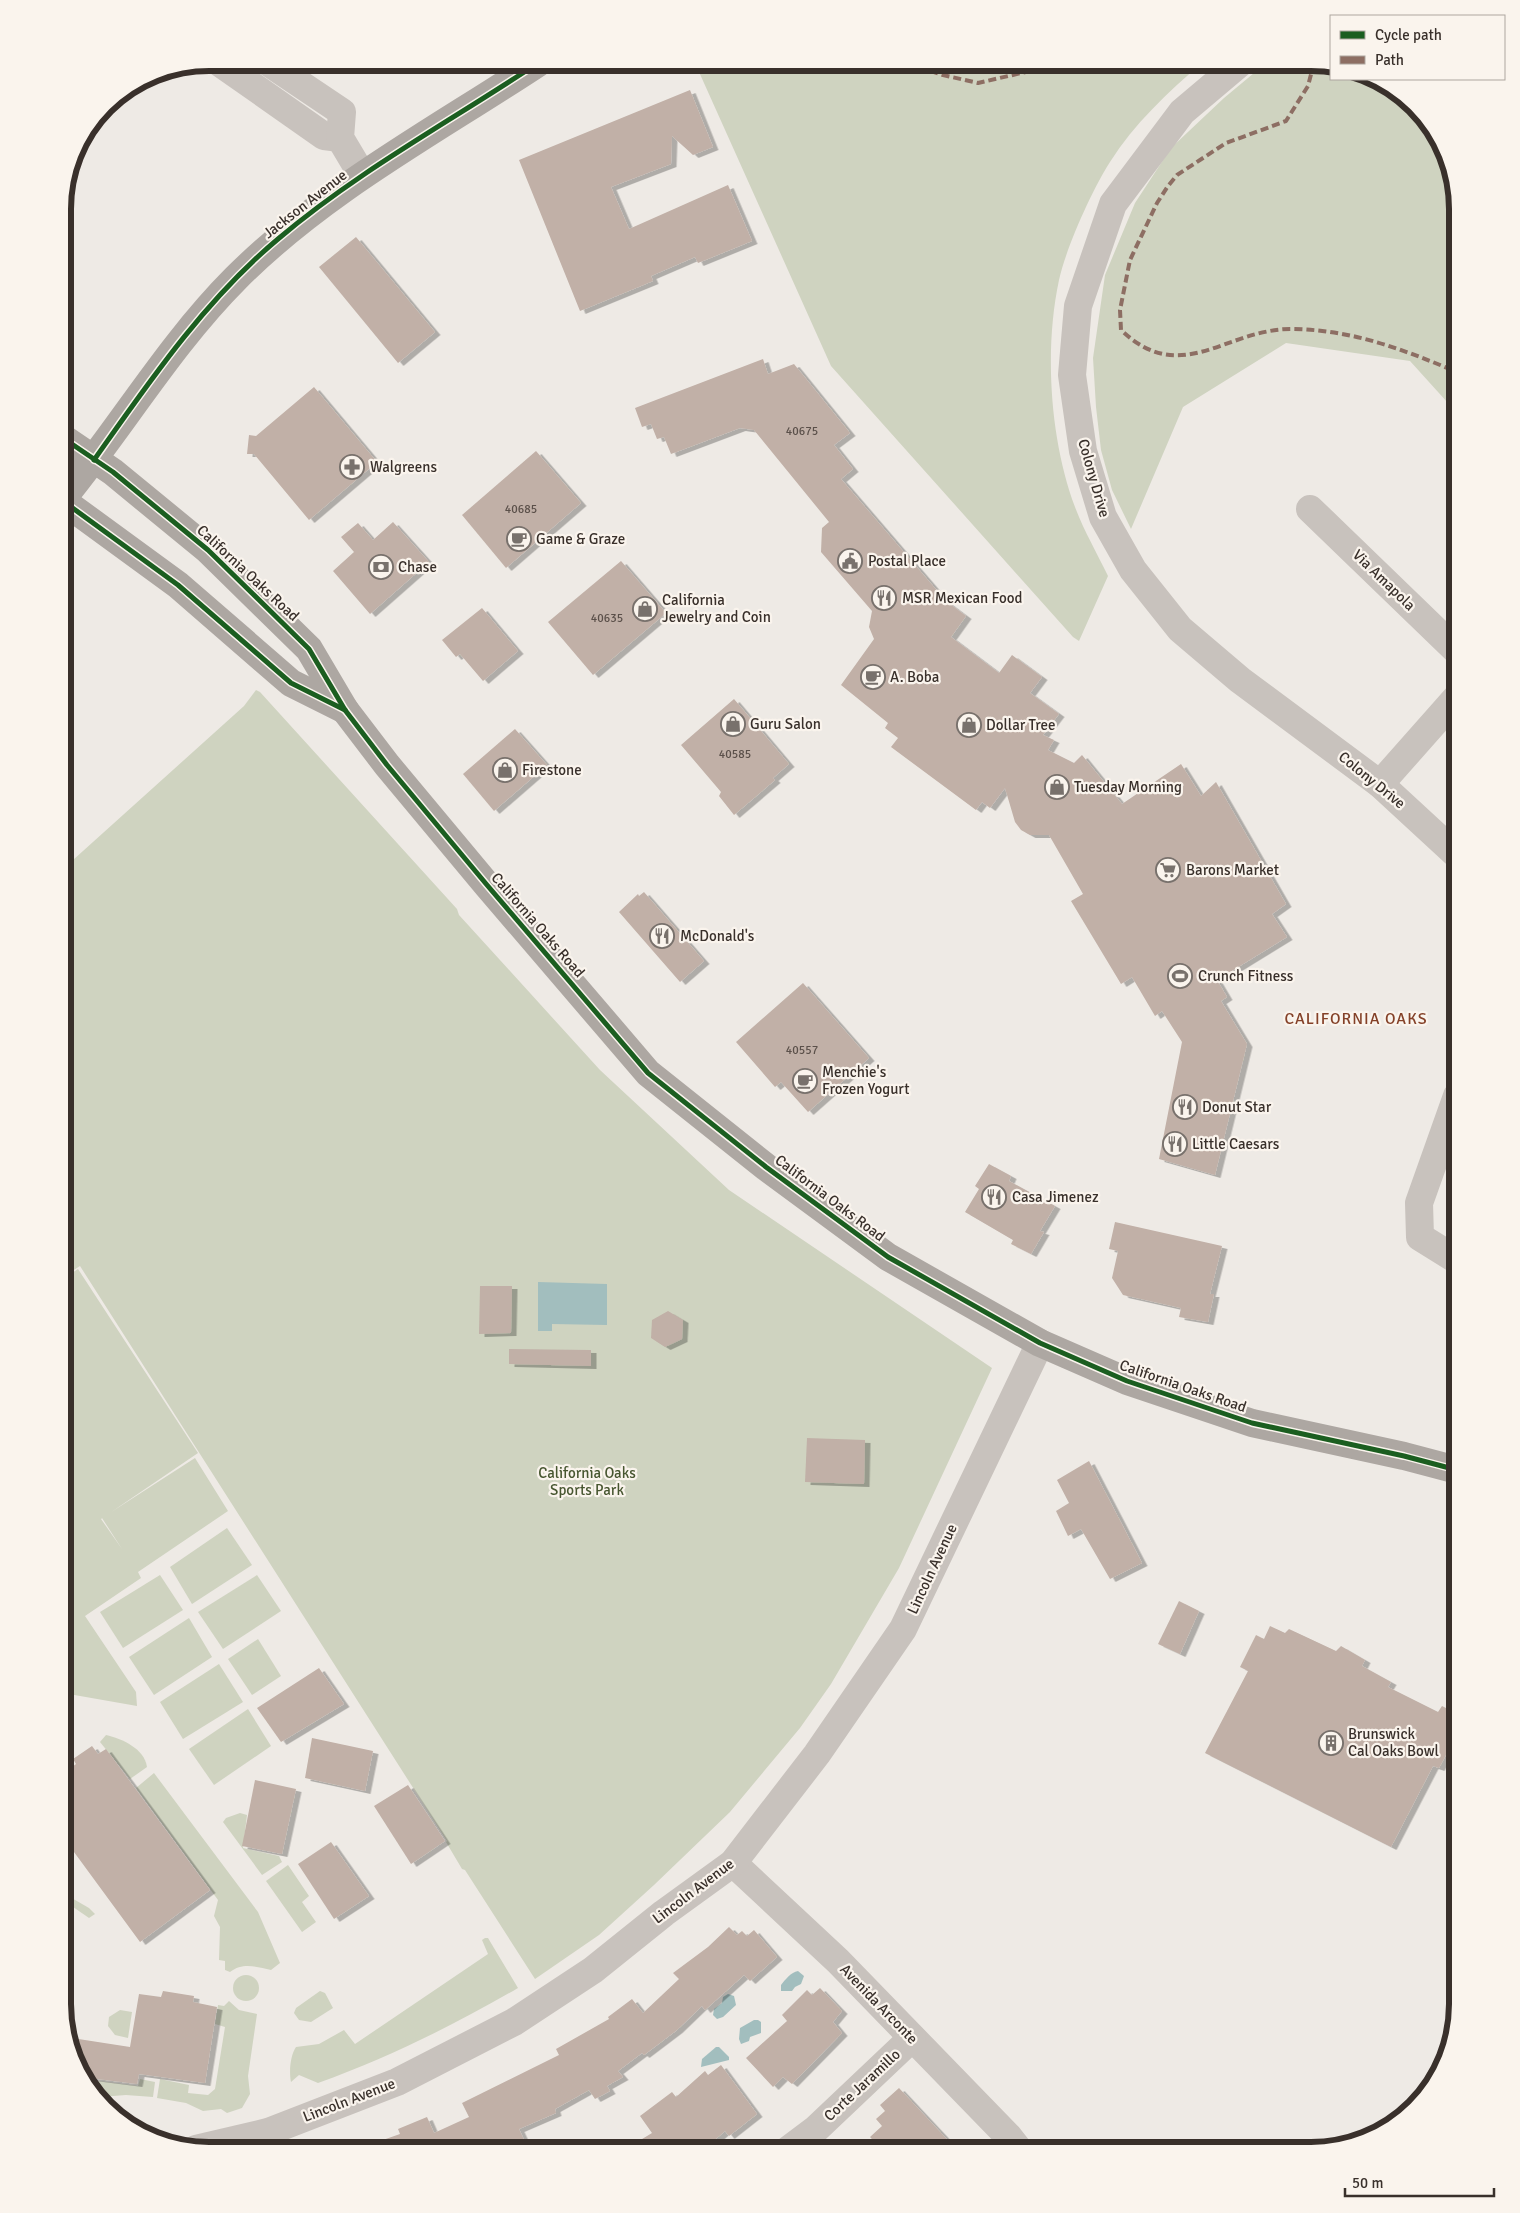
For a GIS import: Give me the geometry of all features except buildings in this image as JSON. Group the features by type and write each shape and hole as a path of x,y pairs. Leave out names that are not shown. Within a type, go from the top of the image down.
{"main road":[{"name":"Jackson Avenue","path":"72,489 190,328 236,278 278,239 362,175 524,72"},
{"name":"California Oaks Road","path":"72,444 113,472 208,550 309,648 344,710 387,765 648,1073 766,1167 888,1257 1040,1343 1127,1381 1252,1423 1449,1468"},
{"name":"California Oaks Road","path":"72,507 178,585 291,683 344,710"}],"street":[{"path":"234,72 324,136 340,138"},
{"path":"283,72 342,112 340,138 362,175"},
{"name":"Colony Drive","path":"1229,72 1182,112 1113,204 1078,306 1072,375 1083,451 1103,517 1133,570 1180,629 1240,680 1380,784 1449,847"},
{"path":"280,104 296,81"},
{"name":"Via Amapola","path":"1310,509 1449,642"},
{"path":"1380,784 1449,707"},
{"path":"1449,1121 1419,1203 1420,1237 1449,1255"},
{"name":"Lincoln Avenue","path":"230,2141 268,2132 397,2082 514,2022 593,1970 664,1913 733,1863 817,1754 903,1629 1040,1343"},
{"name":"Avenida Arconte","path":"733,1863 838,1960 1013,2142"},
{"name":"Corte Jaramillo","path":"799,2142 816,2129 912,2038"}],"green space":[{"path":"699,72 1192,72 1152,109 1119,148 1110,162 1080,220 1067,252 1059,280 1054,307 1051,365 1055,424 1060,453 1075,507 1108,576 1079,641 1073,637 831,366"},
{"path":"1255,72 1330,73 1330,80 1358,80 1388,94 1415,118 1426,132 1438,156 1448,191 1449,404 1410,361 1286,343 1183,407 1131,529 1112,490 1101,450 1096,407 1093,358 1105,275 1135,203 1171,148 1224,98"},
{"name":"California Oaks Sports Park","path":"256,690 260,692 600,1070 729,1190 992,1368 899,1568 831,1684 800,1728 730,1812 654,1885 599,1935 535,1979 465,1870 462,1869 447,1841 80,1266 71,1272 72,861 244,706"},
{"path":"78,1269 198,1453 111,1512 195,1458 228,1511 138,1572 141,1578 85,1616 136,1692 137,1706 71,1694 71,1273","holes":["102,1518 122,1549 101,1519"]},
{"path":"227,1528 252,1565 192,1604 170,1567"},
{"path":"160,1575 183,1610 123,1648 100,1612"},
{"path":"257,1575 281,1611 223,1649 198,1612"},
{"path":"189,1618 212,1657 154,1695 129,1657"},
{"path":"258,1639 281,1676 252,1695 228,1659"},
{"path":"219,1664 243,1702 183,1739 160,1702"},
{"path":"248,1709 271,1746 214,1785 189,1749"},
{"path":"106,1735 131,1745 142,1755 147,1767 130,1779 100,1742"},
{"path":"154,1773 258,1912 280,1963 271,1970 245,1966 230,1972 225,1970 225,1961 219,1960 220,1927 214,1916 218,1900 136,1788"},
{"path":"240,1813 247,1815 243,1848 279,1856 282,1862 262,1875 223,1822 226,1818"},
{"path":"288,1865 309,1896 302,1902 316,1922 302,1932 266,1881"},
{"path":"71,1898 89,1908 95,1914 89,1918 71,1906"},
{"path":"488,1938 518,1988 445,2028 370,2063 318,2083 299,2075 291,2082 290,2064 296,2047 319,2044 344,2030 355,2044 488,1954 482,1940"},
{"path":"246,1975 256,1978 259,1988 256,1998 246,2001 236,1998 233,1988 236,1978"},
{"path":"320,1991 325,1993 333,2008 311,2022 299,2020 294,2013 296,2008"},
{"path":"229,2001 239,2010 257,2014 248,2076 250,2094 242,2108 227,2113 221,2109 203,2111 186,2103 157,2098 160,2079 189,2085 188,2093 208,2095 215,2089 225,2027 215,2024 218,2005 224,2006"},
{"path":"120,2010 132,2012 128,2038 115,2035 108,2026 109,2017"},
{"path":"140,2079 155,2082 153,2097 126,2095 106,2096 99,2087 99,2081 138,2086"}],"water":[{"path":"538,1282 607,1284 607,1325 552,1324 552,1331 538,1331"},
{"path":"798,1971 804,1976 801,1984 792,1991 781,1991 781,1985 784,1981"},
{"path":"728,1994 734,1996 736,2005 723,2017 717,2019 713,2015 714,2009 722,2003 723,1997"},
{"path":"754,2020 761,2022 761,2033 750,2037 749,2041 741,2044 739,2039 740,2028"},
{"path":"716,2047 719,2047 729,2057 729,2060 701,2067 702,2059"}],"marked path":[{"path":"934,72 978,83 1026,72"},
{"path":"1312,72 1308,86 1286,121 1226,143 1177,175 1168,186 1157,203 1130,260 1120,310 1121,330 1143,347 1164,354 1185,355 1205,351 1269,331 1315,330 1377,342 1449,369"}],"cycle path":[{"path":"94,460 179,344 251,263 278,239 340,191 405,147 524,72"},
{"path":"72,444 113,472 208,550 309,649 345,710 387,765 648,1073 766,1167 888,1257 1040,1343 1127,1381 1252,1423 1404,1456 1449,1468"},
{"path":"72,507 178,585 291,683 345,710"}],"place":[{"name":"Walgreens","path":"352,467"},
{"name":"Game & Graze","path":"519,539"},
{"name":"Postal Place","path":"850,561"},
{"name":"Chase","path":"381,567"},
{"name":"MSR Mexican Food","path":"884,598"},
{"name":"California Jewelry and Coin","path":"645,609"},
{"name":"A. Boba","path":"873,677"},
{"name":"Guru Salon","path":"733,724"},
{"name":"Dollar Tree","path":"969,725"},
{"name":"Firestone","path":"505,770"},
{"name":"Tuesday Morning","path":"1057,787"},
{"name":"Barons Market","path":"1168,870"},
{"name":"McDonald's","path":"662,936"},
{"name":"Crunch Fitness","path":"1180,976"},
{"name":"Menchie's Frozen Yogurt","path":"805,1081"},
{"name":"Donut Star","path":"1185,1107"},
{"name":"Little Caesars","path":"1175,1144"},
{"name":"Casa Jimenez","path":"994,1197"},
{"name":"Brunswick Cal Oaks Bowl","path":"1331,1743"}],"district":[{"name":"CALIFORNIA OAKS","path":"1356,1019"}]}
